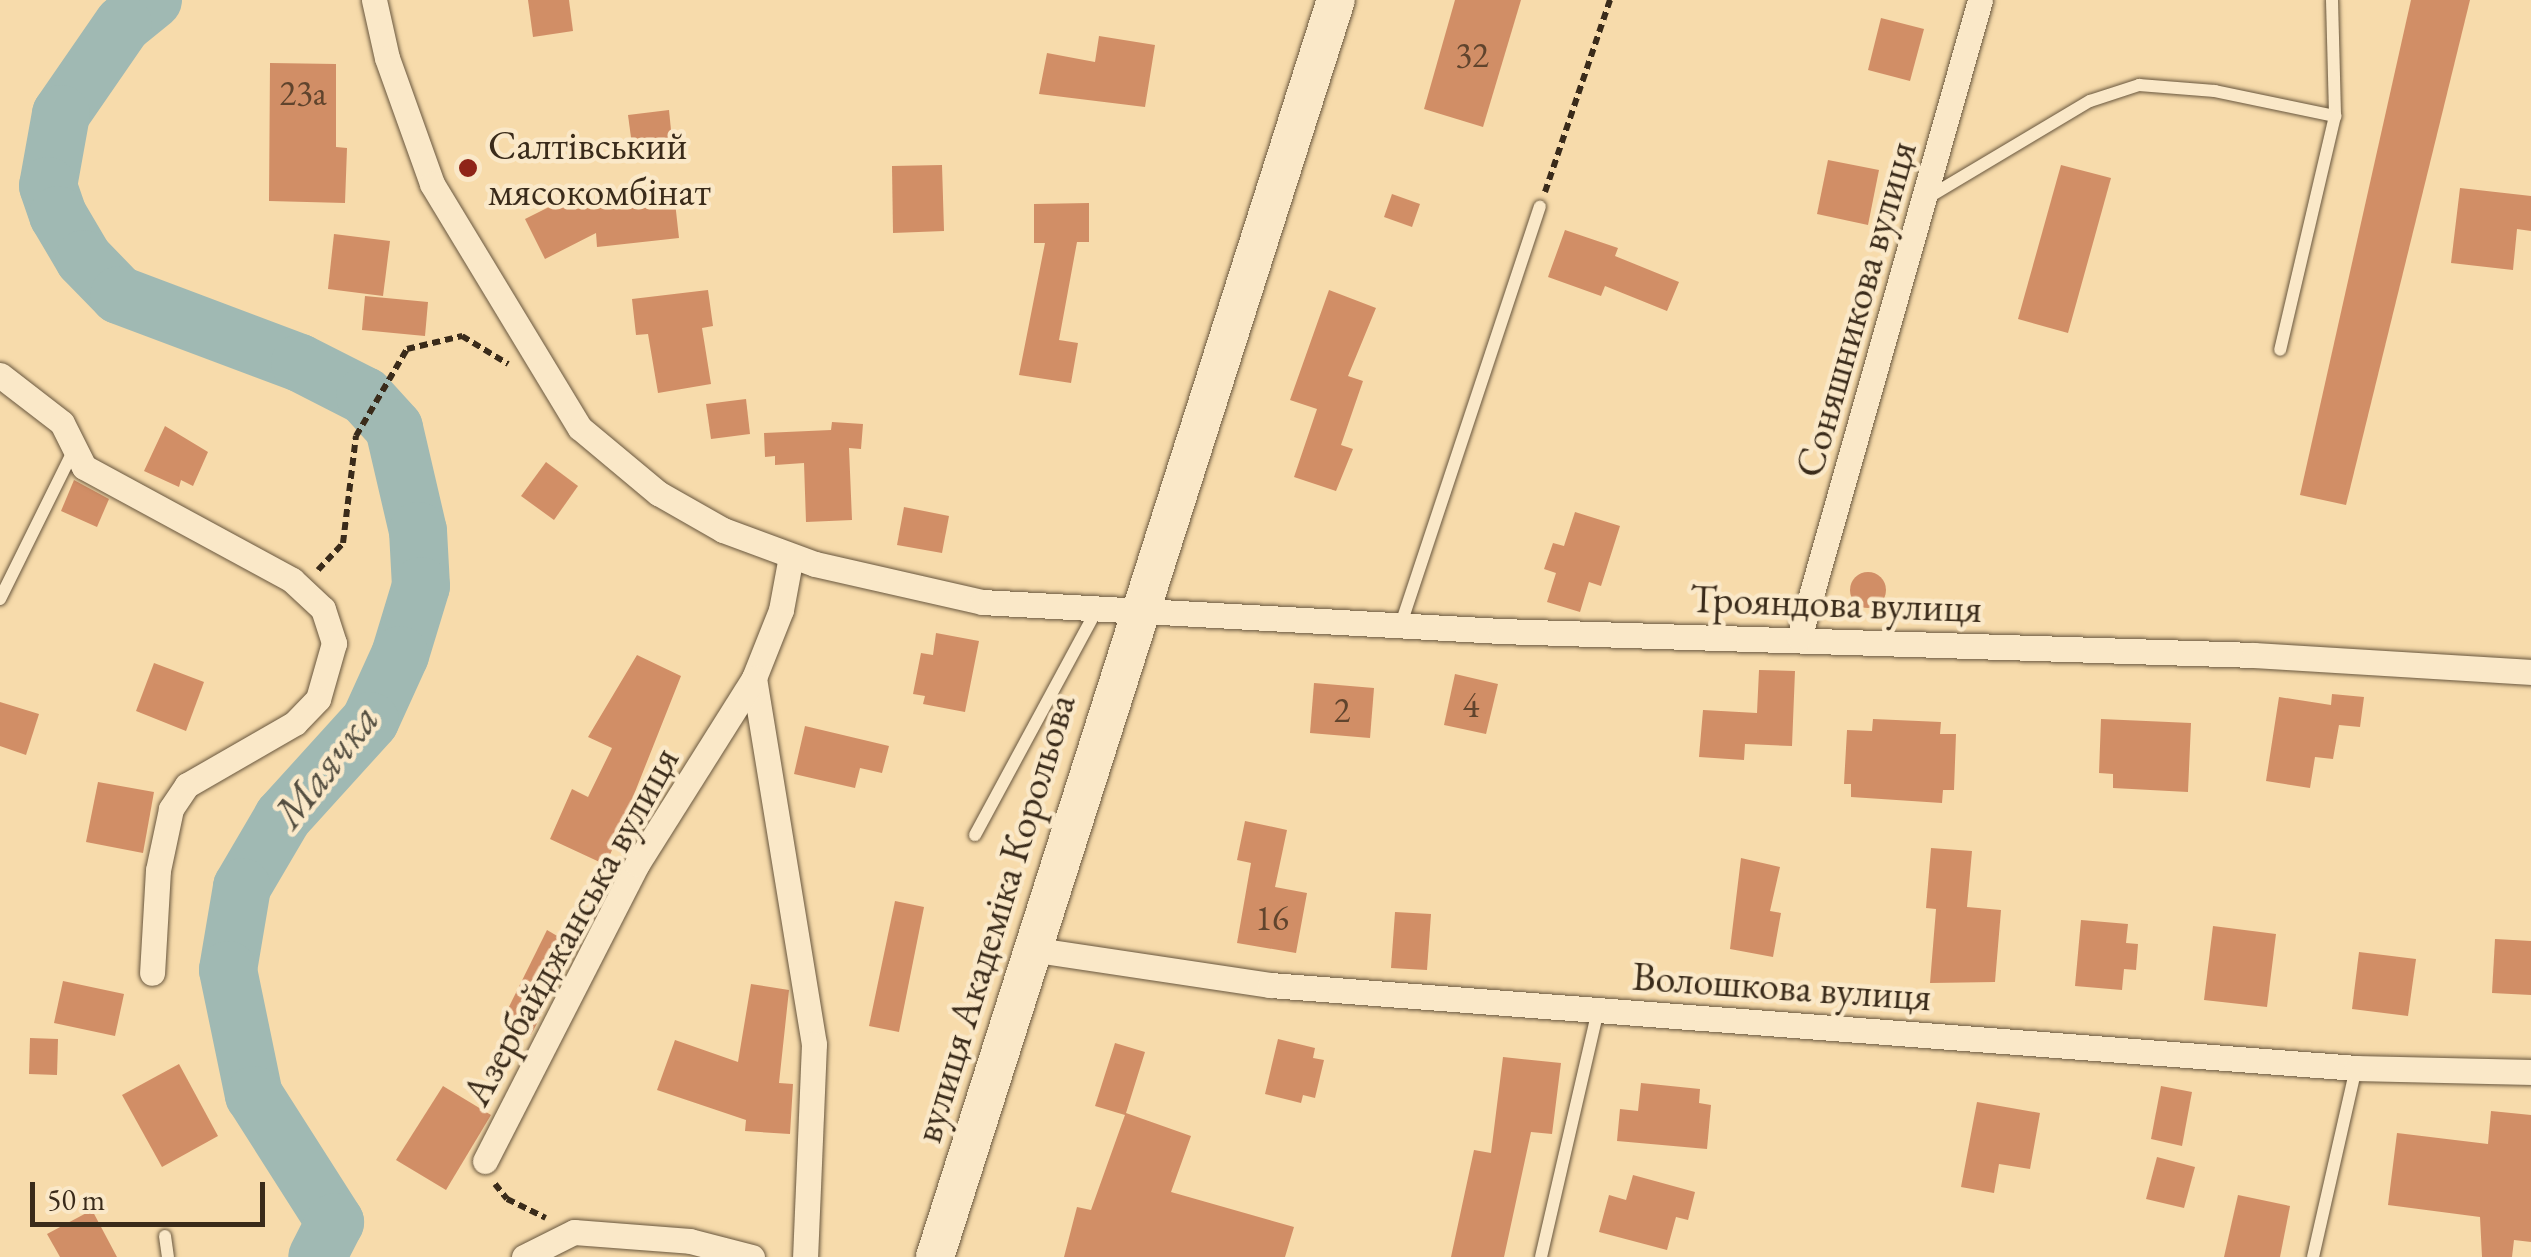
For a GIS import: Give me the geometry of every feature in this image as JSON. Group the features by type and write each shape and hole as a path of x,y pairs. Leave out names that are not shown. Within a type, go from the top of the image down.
{"main road":[{"name":"вулиця Академіка Корольова","path":"935,1257 1139,606 1336,0"}],"street":[{"path":"374,0 386,58 432,184 580,428 658,494 723,530 791,556 982,602 1098,608 1139,606"},
{"name":"Соняшникова вулиця","path":"1799,638 1928,198 1980,0"},
{"path":"0,374 62,423 84,468 292,580 323,609 334,643 329,673 318,699 294,723 187,785 171,809 158,870 152,972"},
{"name":"Азербайджанська вулиця","path":"485,1160 637,864 754,678 780,610 791,556"},
{"name":"Трояндова вулиця","path":"1139,606 1400,627 1799,638 2531,672"},
{"path":"754,678 814,1044 806,1257"},
{"name":"Волошкова вулиця","path":"1030,949 1270,985 2356,1068 2531,1072"},
{"path":"524,1257 574,1232 690,1241 752,1257"}],"lane":[{"path":"2280,350 2335,116 2332,0"},
{"path":"1928,198 2090,101 2139,84 2215,91 2335,116"},
{"path":"1400,627 1540,208"},
{"path":"0,599 74,448"},
{"path":"975,835 1098,608"},
{"path":"1541,1257 1598,1010"},
{"path":"2313,1257 2356,1068"},
{"path":"165,1236 168,1257"}],"path":[{"path":"1540,208 1610,0"},
{"path":"292,580 318,570 343,543 356,436 380,385 407,348 462,336 517,368 547,374"},
{"path":"485,1160 507,1199 574,1232"}],"building":[{"path":"528,0 569,0 573,31 533,37"},
{"path":"1455,0 1521,0 1483,127 1424,109"},
{"path":"2411,0 2470,0 2346,505 2300,495"},
{"path":"1881,18 1924,29 1910,81 1868,70"},
{"path":"1099,36 1155,45 1145,107 1039,94 1047,53 1095,62"},
{"path":"270,63 336,64 336,147 347,148 345,203 269,201"},
{"path":"669,110 672,140 632,145 628,115"},
{"path":"1828,160 1879,170 1868,225 1817,214"},
{"path":"942,165 944,231 893,233 892,166"},
{"path":"2061,165 2111,178 2068,333 2018,319"},
{"path":"2460,188 2531,196 2531,231 2517,229 2513,270 2451,263"},
{"path":"674,193 679,238 597,247 596,233 545,259 525,219 559,202"},
{"path":"1392,194 1420,204 1412,227 1384,217"},
{"path":"1089,203 1089,242 1077,242 1059,340 1078,343 1071,383 1019,375 1045,243 1034,243 1034,204"},
{"path":"1565,230 1618,248 1615,256 1679,282 1667,311 1605,286 1601,296 1548,277"},
{"path":"334,234 390,241 383,296 328,289"},
{"path":"708,290 713,326 702,328 711,384 658,393 648,334 636,335 632,299"},
{"path":"1329,290 1376,308 1348,376 1363,381 1341,445 1353,449 1336,491 1294,477 1317,409 1290,400"},
{"path":"365,296 428,302 425,336 362,330"},
{"path":"746,399 750,434 711,439 706,404"},
{"path":"832,422 863,424 861,449 849,448 852,520 806,522 804,463 775,465 775,456 765,457 764,433 831,430"},
{"path":"165,426 208,452 193,486 181,480 179,487 144,471"},
{"path":"546,462 578,486 554,520 521,496"},
{"path":"74,480 109,499 97,527 61,511"},
{"path":"904,507 949,516 942,553 897,545"},
{"path":"1575,512 1620,526 1601,586 1589,582 1580,612 1547,602 1556,573 1544,569 1553,543 1564,546"},
{"path":"1868,572 1881,577 1886,590 1881,603 1868,608 1855,603 1850,590 1855,577"},
{"path":"936,633 979,641 965,712 923,704 925,696 913,694 921,653 933,655"},
{"path":"637,655 681,676 606,865 550,839 572,789 588,797 612,748 588,737"},
{"path":"154,663 204,682 186,731 136,711"},
{"path":"1759,670 1795,671 1792,746 1745,744 1744,760 1699,757 1703,710 1757,713"},
{"path":"1455,674 1498,684 1486,734 1444,725"},
{"path":"1314,683 1374,688 1370,738 1310,733"},
{"path":"2332,694 2364,697 2360,727 2339,725 2333,759 2315,757 2310,788 2266,781 2279,697 2331,705"},
{"path":"0,702 39,714 26,755 0,746"},
{"path":"1873,719 1941,722 1940,734 1956,734 1954,790 1943,790 1942,803 1851,797 1851,784 1844,784 1847,730 1872,731"},
{"path":"2101,719 2191,723 2188,792 2113,788 2113,774 2099,773"},
{"path":"805,726 889,746 882,773 860,768 855,788 794,774"},
{"path":"98,782 154,792 143,853 86,842"},
{"path":"1245,821 1287,830 1275,887 1307,893 1296,953 1237,943 1251,863 1237,860"},
{"path":"1931,848 1972,851 1967,907 2001,910 1995,982 1930,983 1936,909 1926,908"},
{"path":"1741,858 1780,867 1770,911 1781,913 1773,957 1730,949"},
{"path":"895,901 924,907 899,1032 869,1026"},
{"path":"1395,912 1431,914 1427,970 1391,968"},
{"path":"2081,920 2128,924 2126,943 2138,944 2136,970 2124,969 2122,990 2075,986"},
{"path":"2213,926 2276,934 2267,1007 2204,1000"},
{"path":"547,930 576,947 531,1035 502,1021"},
{"path":"2495,939 2531,941 2531,995 2492,993"},
{"path":"2359,952 2416,959 2408,1016 2352,1009"},
{"path":"63,981 124,994 115,1036 54,1023"},
{"path":"751,984 789,990 779,1083 793,1084 790,1134 745,1131 746,1120 657,1090 675,1040 738,1062"},
{"path":"30,1038 58,1039 57,1075 29,1074"},
{"path":"1278,1039 1315,1048 1313,1058 1324,1060 1315,1098 1303,1095 1301,1103 1265,1094"},
{"path":"1115,1043 1145,1052 1126,1113 1191,1136 1171,1192 1294,1227 1285,1257 1064,1257 1077,1207 1091,1210 1125,1115 1095,1106"},
{"path":"1503,1057 1561,1063 1552,1134 1531,1132 1504,1257 1451,1257 1474,1150 1491,1153"},
{"path":"179,1064 218,1136 162,1167 122,1095"},
{"path":"1641,1083 1700,1089 1699,1103 1711,1105 1707,1149 1617,1141 1620,1109 1638,1111"},
{"path":"443,1086 491,1115 446,1190 396,1160"},
{"path":"2161,1086 2192,1092 2182,1146 2151,1139"},
{"path":"1977,1102 2040,1113 2030,1169 1999,1164 1994,1193 1961,1187"},
{"path":"2491,1111 2531,1115 2531,1242 2514,1240 2512,1257 2482,1257 2480,1217 2388,1205 2397,1133 2488,1144"},
{"path":"2157,1157 2195,1167 2184,1208 2146,1199"},
{"path":"1633,1175 1695,1192 1688,1220 1676,1217 1667,1250 1599,1232 1609,1195 1626,1200"},
{"path":"2238,1195 2290,1206 2280,1257 2224,1257"},
{"path":"92,1210 117,1257 60,1257 47,1234"}],"waterway":[{"name":"Маячка","path":"153,0 123,24 61,114 48,186 58,215 84,259 119,295 300,363 365,396 394,428 418,531 421,586 400,655 370,721 283,817 242,887 228,970 254,1095 335,1222 317,1257"}],"place":[{"name":"Салтівський мясокомбінат","path":"468,168"}]}
